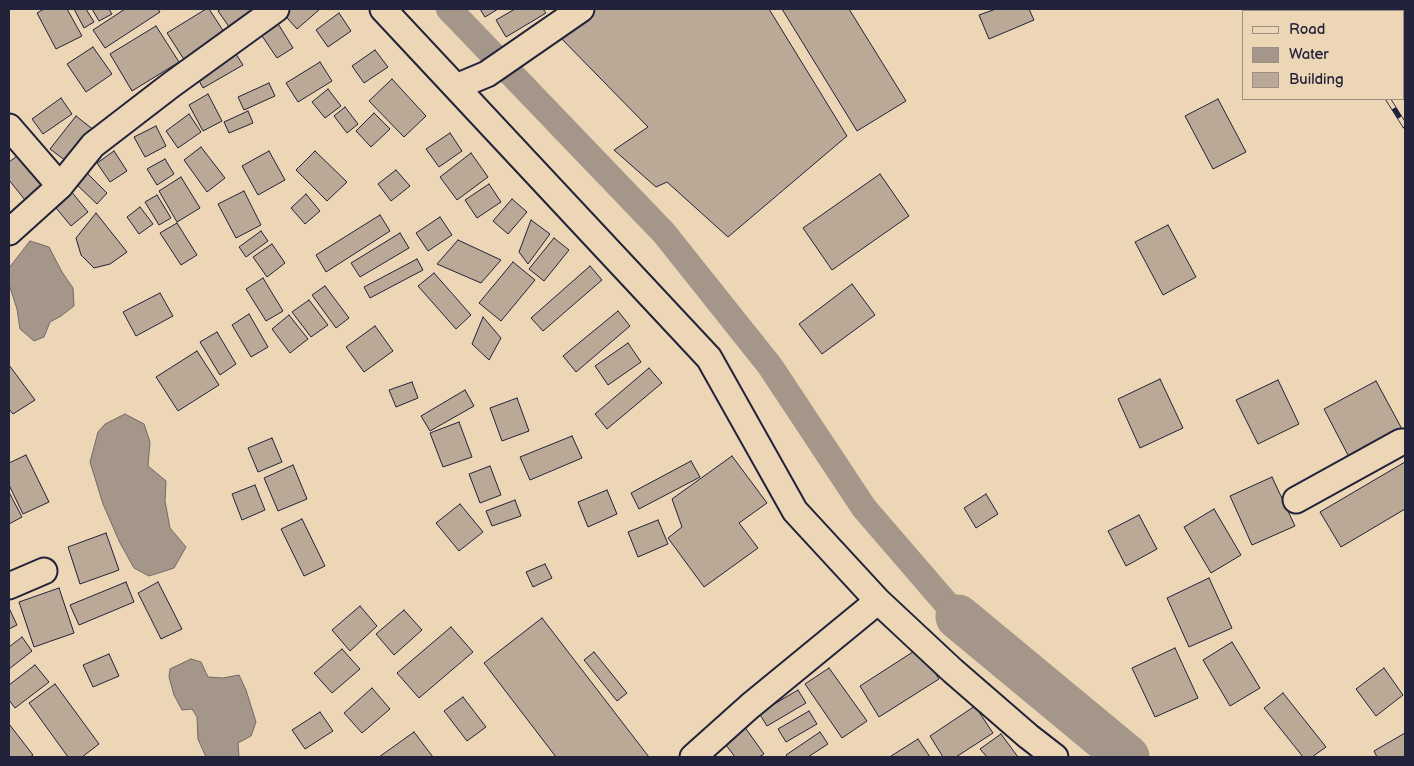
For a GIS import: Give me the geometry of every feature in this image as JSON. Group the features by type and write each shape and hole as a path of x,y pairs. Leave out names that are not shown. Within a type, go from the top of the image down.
{"street":[{"path":"9,232 60,186 93,145 170,85 276,9"},
{"path":"383,9 709,358 795,511 878,600 953,672 1055,757"},
{"path":"456,87 486,74 581,9"},
{"path":"9,127 60,186"},
{"path":"1296,500 1400,442 1405,442"},
{"path":"9,586 44,571"},
{"path":"693,757 750,706 878,600"}],"water":[{"path":"30,241 49,247 73,288 74,306 50,322 44,337 34,341 20,329 17,309 9,284 9,268"},
{"path":"125,414 144,424 150,442 148,466 166,481 165,501 170,528 186,547 174,568 149,576 134,568 120,543 103,504 90,462 98,432 105,424"},
{"path":"191,659 201,662 208,677 223,678 239,675 256,722 251,736 238,743 239,757 206,757 198,739 197,717 192,709 182,710 174,695 169,677 170,669"}],"building":[{"path":"44,9 67,9 82,36 56,49 37,13"},
{"path":"74,9 86,9 94,22 84,28"},
{"path":"92,9 109,9 112,14 99,21"},
{"path":"125,9 158,9 160,12 105,48 93,30"},
{"path":"209,9 226,35 185,61 167,33"},
{"path":"221,9 256,9 232,31 218,11"},
{"path":"281,9 320,9 297,29"},
{"path":"480,9 498,9 485,17"},
{"path":"515,9 543,9 546,13 506,37 496,20"},
{"path":"594,9 769,9 847,136 728,237 667,182 656,187 614,150 648,127 555,32"},
{"path":"782,9 849,9 906,101 857,131"},
{"path":"996,9 1029,9 1034,20 989,39 979,15"},
{"path":"339,13 351,31 328,47 316,30"},
{"path":"277,22 293,48 277,58 260,33"},
{"path":"156,26 179,62 132,91 110,54"},
{"path":"93,47 112,74 86,92 67,64"},
{"path":"375,50 388,67 364,83 352,66"},
{"path":"236,54 243,65 203,88 197,77"},
{"path":"320,62 332,81 298,102 286,83"},
{"path":"392,79 426,116 404,137 369,101"},
{"path":"269,83 275,96 244,110 238,97"},
{"path":"328,89 341,106 325,118 312,102"},
{"path":"208,94 222,121 203,131 189,105"},
{"path":"61,98 72,114 43,134 32,119"},
{"path":"1218,99 1246,152 1213,169 1185,116"},
{"path":"345,107 358,124 347,133 334,116"},
{"path":"248,111 253,123 229,133 224,122"},
{"path":"374,113 390,129 371,147 356,131"},
{"path":"189,114 201,132 178,148 166,131"},
{"path":"76,116 95,131 70,164 50,149"},
{"path":"156,126 166,146 145,157 134,137"},
{"path":"450,133 462,151 439,167 426,149"},
{"path":"201,147 225,178 207,192 184,160"},
{"path":"24,151 46,180 29,205 9,180 9,162"},
{"path":"114,151 127,171 110,182 97,163"},
{"path":"269,151 285,180 258,195 242,166"},
{"path":"315,151 347,182 327,201 296,170"},
{"path":"471,153 488,177 457,200 440,177"},
{"path":"165,159 174,174 157,185 147,169"},
{"path":"396,170 410,186 391,201 378,184"},
{"path":"85,171 107,193 97,204 74,182"},
{"path":"880,174 909,216 832,270 803,228"},
{"path":"181,177 200,208 177,222 159,191"},
{"path":"489,184 501,202 477,218 465,200"},
{"path":"70,190 88,212 71,226 52,203"},
{"path":"244,191 261,225 236,238 218,204"},
{"path":"306,194 320,211 305,224 291,208"},
{"path":"157,195 171,218 159,225 145,202"},
{"path":"512,199 527,212 508,234 493,221"},
{"path":"140,207 153,224 139,234 127,217"},
{"path":"96,213 127,252 110,264 94,268 81,255 76,238"},
{"path":"380,215 390,231 326,272 316,255"},
{"path":"440,217 452,235 428,251 416,233"},
{"path":"531,220 550,234 528,264 519,252"},
{"path":"177,223 197,255 181,265 160,233"},
{"path":"1168,225 1196,277 1163,295 1135,242"},
{"path":"261,231 268,241 246,257 239,247"},
{"path":"400,233 409,248 360,277 351,263"},
{"path":"554,238 569,250 544,281 529,269"},
{"path":"458,240 501,260 481,283 437,264"},
{"path":"272,244 285,263 267,277 253,257"},
{"path":"417,259 423,270 370,298 364,287"},
{"path":"513,262 535,280 501,321 479,303"},
{"path":"590,266 602,280 543,331 531,318"},
{"path":"434,273 471,315 456,329 418,286"},
{"path":"263,278 283,311 266,321 246,289"},
{"path":"852,284 875,315 822,354 799,324"},
{"path":"325,286 349,318 336,328 312,295"},
{"path":"160,293 173,316 136,336 123,312"},
{"path":"309,300 328,325 311,337 292,312"},
{"path":"618,311 630,326 576,372 563,356"},
{"path":"249,314 268,347 251,357 232,325"},
{"path":"289,315 308,339 290,353 272,329"},
{"path":"483,317 501,338 489,360 472,344"},
{"path":"375,326 393,351 364,372 346,347"},
{"path":"217,332 236,364 220,375 200,342"},
{"path":"628,343 641,362 608,385 595,366"},
{"path":"197,351 219,385 178,411 156,377"},
{"path":"9,365 35,400 13,414 9,409"},
{"path":"649,368 662,383 607,429 595,414"},
{"path":"1160,379 1183,428 1140,448 1118,399"},
{"path":"1278,380 1299,424 1258,444 1236,400"},
{"path":"1376,381 1402,429 1349,457 1324,409"},
{"path":"412,382 418,398 396,407 389,390"},
{"path":"465,390 474,406 430,431 421,416"},
{"path":"517,398 529,431 502,441 490,408"},
{"path":"459,422 472,457 443,467 430,433"},
{"path":"572,436 582,458 530,480 520,457"},
{"path":"272,438 282,462 258,472 248,448"},
{"path":"26,455 49,502 23,514 9,485 9,463"},
{"path":"732,456 767,503 739,523 758,548 704,587 668,538 682,527 672,499"},
{"path":"691,461 700,477 639,509 631,493"},
{"path":"1405,462 1405,509 1341,547 1320,512"},
{"path":"293,465 307,499 278,511 264,478"},
{"path":"490,466 501,495 480,503 469,474"},
{"path":"1272,477 1295,526 1252,545 1230,496"},
{"path":"255,485 265,510 242,520 232,494"},
{"path":"607,490 617,514 588,527 578,502"},
{"path":"9,492 22,517 9,524"},
{"path":"986,494 998,514 976,528 964,508"},
{"path":"515,500 521,516 492,526 486,511"},
{"path":"460,504 483,532 459,551 436,523"},
{"path":"1214,509 1241,555 1211,573 1184,527"},
{"path":"1139,515 1157,549 1126,566 1108,531"},
{"path":"302,519 325,566 304,576 281,529"},
{"path":"658,520 668,544 638,557 628,532"},
{"path":"106,533 119,570 80,584 68,547"},
{"path":"545,564 552,578 533,587 526,572"},
{"path":"1209,578 1232,628 1189,647 1167,598"},
{"path":"126,582 134,602 79,625 70,605"},
{"path":"158,582 182,629 161,639 138,593"},
{"path":"59,588 74,633 34,647 19,602"},
{"path":"360,606 377,626 350,651 332,630"},
{"path":"9,608 17,625 9,629"},
{"path":"404,610 422,630 394,655 376,634"},
{"path":"542,618 649,757 556,757 484,663"},
{"path":"451,627 473,652 419,698 397,673"},
{"path":"22,637 32,651 9,669 9,647"},
{"path":"1232,642 1260,688 1230,706 1203,660"},
{"path":"919,648 939,679 879,717 860,686"},
{"path":"1175,648 1198,698 1155,717 1132,668"},
{"path":"342,649 360,669 332,693 314,673"},
{"path":"594,652 627,693 617,701 584,660"},
{"path":"109,654 119,676 93,687 83,665"},
{"path":"35,665 49,682 15,708 9,700 9,685"},
{"path":"829,668 867,721 842,738 805,684"},
{"path":"1384,668 1403,695 1376,716 1356,689"},
{"path":"55,684 99,744 82,757 68,757 29,703"},
{"path":"372,688 390,709 362,733 344,713"},
{"path":"798,690 806,703 767,726 759,713"},
{"path":"1283,693 1326,747 1312,757 1303,757 1264,708"},
{"path":"463,697 486,727 467,741 444,711"},
{"path":"975,706 993,733 956,757 943,757 930,736"},
{"path":"809,711 817,724 786,742 778,729"},
{"path":"320,712 333,731 305,749 292,730"},
{"path":"9,724 33,755 30,757 9,757"},
{"path":"744,726 764,754 759,757 735,757 723,741"},
{"path":"414,732 433,757 379,757"},
{"path":"820,732 828,744 808,757 787,757 786,755"},
{"path":"1405,733 1405,757 1377,757 1374,751"},
{"path":"1001,734 1018,757 987,757 980,749"},
{"path":"918,739 930,757 891,756"}],"waterway":[{"path":"449,9 664,233 770,366 864,508 958,617"},
{"path":"958,617 1127,757"}],"railway":[{"path":"1389,100 1405,126"}]}
